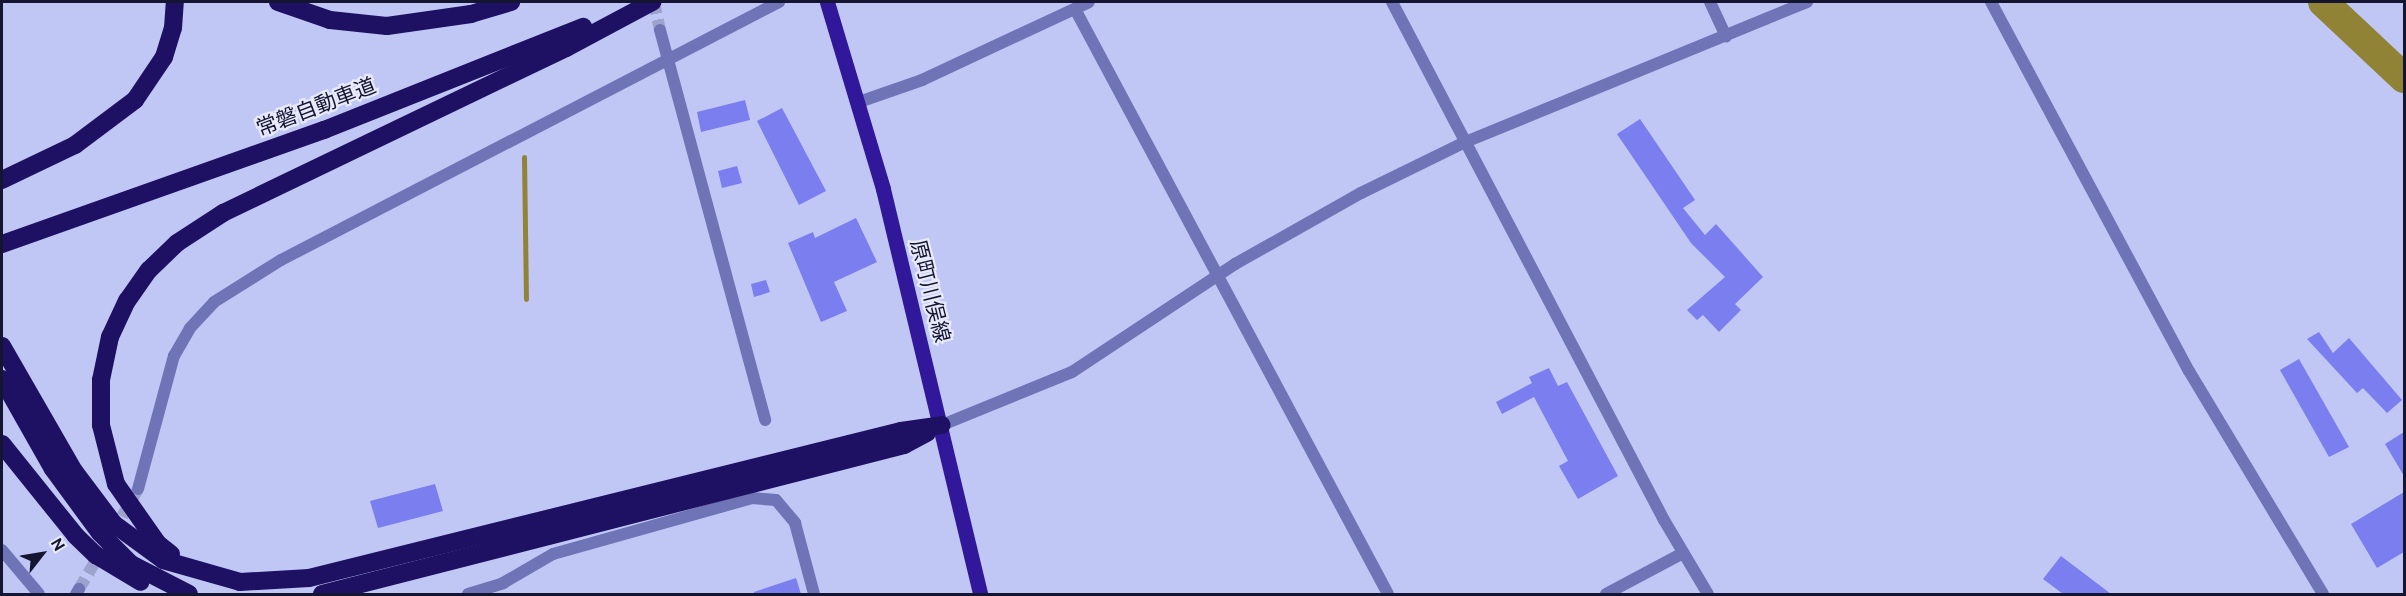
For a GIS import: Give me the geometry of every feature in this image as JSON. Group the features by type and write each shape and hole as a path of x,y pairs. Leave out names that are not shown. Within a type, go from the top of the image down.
{"highway":[{"path":"2,180 75,145 135,100 164,57 173,28 175,2"},
{"path":"279,2 330,20 387,26 471,14 511,2"},
{"name":"常磐自動車道","path":"2,244 324,130 643,2"},
{"path":"192,570 158,544 116,484 101,425 101,380 110,337 128,301 149,270 177,243 223,213 566,48 652,2"},
{"path":"2,346 37,412 98,506 137,542 163,560 240,582 309,578 901,431 942,425"},
{"path":"2,379 42,452 100,532 131,564 189,594"},
{"path":"322,594 904,445 942,425"},
{"path":"2,444 64,523 96,555 126,575 183,594"}],"main road":[{"name":"原町川俣線","path":"827,2 860,102 942,425 980,594"}],"street":[{"path":"138,489 174,356 190,328 214,302 280,260 778,2"},
{"path":"860,102 922,80 1089,2"},
{"path":"1392,2 1463,143 1683,553 1708,594"},
{"path":"1710,2 1726,36"},
{"path":"942,425 1072,372 1219,276 1361,192 1463,143 1807,2"},
{"path":"1990,2 2189,371 2323,594"},
{"path":"1075,9 1388,594"},
{"path":"660,30 666,60 765,420"},
{"path":"468,594 503,582 553,554 752,498 776,500 795,523 814,594"},
{"path":"2,549 39,594"},
{"path":"1606,594 1683,553"}],"building":[{"path":"745,100 750,120 701,132 697,112"},
{"path":"782,108 826,191 799,205 757,121"},
{"path":"1640,119 1695,200 1683,208 1705,235 1716,224 1763,277 1735,304 1741,310 1719,332 1703,315 1697,320 1687,310 1725,277 1691,243 1617,134"},
{"path":"737,166 742,183 722,188 718,171"},
{"path":"856,218 877,262 834,282 847,311 821,322 788,243 813,232 815,238"},
{"path":"766,280 770,292 754,297 751,284"},
{"path":"2319,332 2333,353 2349,338 2402,400 2387,413 2363,388 2357,393 2307,339"},
{"path":"2299,359 2349,447 2329,457 2280,370"},
{"path":"1549,368 1558,386 1567,382 1618,476 1578,499 1559,466 1568,461 1534,397 1502,414 1496,402 1532,383 1529,377"},
{"path":"2404,432 2404,476 2385,444"},
{"path":"435,484 443,511 378,528 370,501"},
{"path":"2404,492 2404,552 2377,568 2351,524"},
{"path":"2061,556 2111,594 2063,594 2043,579"},
{"path":"796,578 801,594 754,594 754,592"}],"waterway":[{"path":"2323,2 2404,78"},
{"path":"524,157 526,299"}],"tunnel":[{"path":"654,2 660,30"},
{"path":"113,532 138,489"},
{"path":"79,589 101,552"}]}
